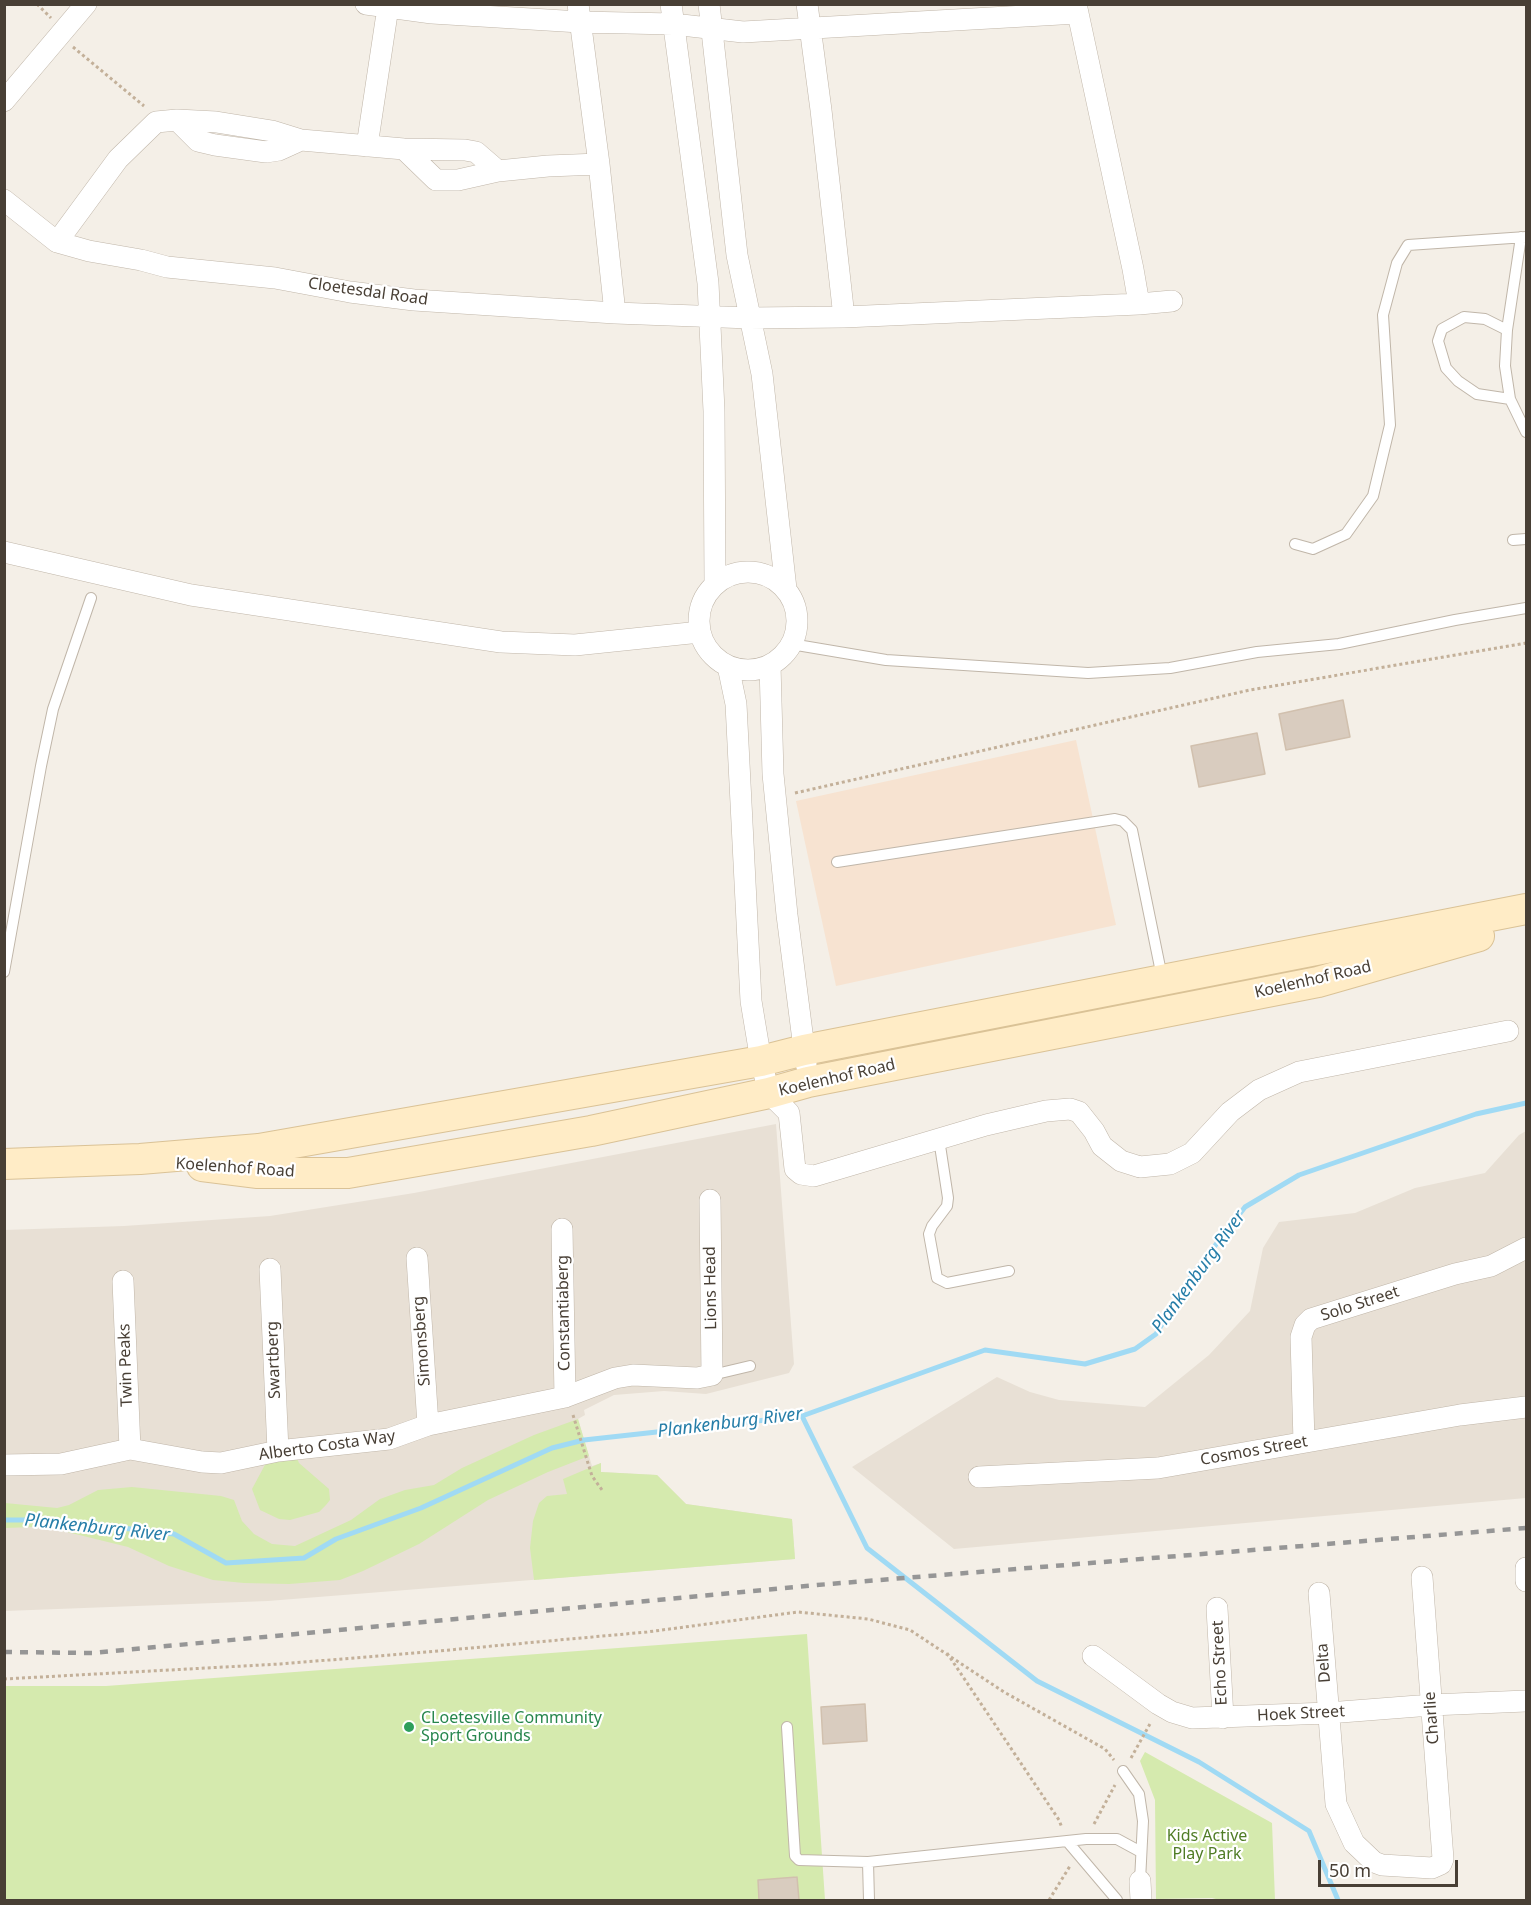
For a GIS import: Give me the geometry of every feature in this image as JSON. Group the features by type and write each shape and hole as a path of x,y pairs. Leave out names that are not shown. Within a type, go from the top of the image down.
{"main road":[{"name":"Koelenhof Road","path":"4,1164 140,1159 259,1149 761,1061 804,1050 1527,909"},
{"name":"Koelenhof Road","path":"140,1159 258,1173 348,1173 591,1131 779,1103 808,1082 1318,982 1527,922"}],"street":[{"path":"4,101 86,4"},
{"path":"366,4 432,13 672,14 712,27 743,32 1077,9 1139,304"},
{"path":"709,4 737,255 762,374 786,589"},
{"path":"807,4 844,317"},
{"path":"367,146 388,7"},
{"path":"579,13 599,165 615,314"},
{"path":"672,14 708,283 714,411 716,584"},
{"path":"57,242 118,159 156,122 177,120 243,126 272,131 301,140 404,149 476,152 498,171"},
{"path":"404,149 436,180 458,180 498,171 548,166 599,165"},
{"name":"Cloetesdal Road","path":"4,200 57,242 166,267 275,278 351,292 414,300 710,318 844,317 1172,301"},
{"path":"4,552 191,595 501,642 575,645 700,632"},
{"path":"744,572 759,573 774,579 786,589 797,616 796,631 782,657 756,670 742,670 728,666 715,658 705,646 700,632 699,619 701,606 707,594 716,584 729,576 744,572"},
{"path":"770,665 775,797 808,1082"},
{"path":"728,666 736,704 751,1001 761,1061 779,1103 795,1169 807,1176 814,1176 939,1139 1036,1114 1070,1109 1083,1116 1102,1146 1121,1161 1140,1167 1170,1164 1192,1153 1230,1112 1259,1090 1299,1072 1508,1031"},
{"name":"Lions Head","path":"710,1200 712,1375"},
{"name":"Constantiaberg","path":"562,1229 568,1403"},
{"name":"Solo Street","path":"1304,1442 1301,1337 1305,1325 1311,1319 1455,1274 1491,1266 1527,1248"},
{"name":"Simonsberg","path":"417,1258 428,1425"},
{"name":"Swartberg","path":"270,1269 278,1451"},
{"name":"Twin Peaks","path":"123,1281 130,1449"},
{"name":"Alberto Costa Way","path":"4,1465 61,1464 130,1449 202,1462 221,1463 278,1451 389,1439 428,1425 568,1403 615,1378 633,1375 697,1378 712,1375"},
{"name":"Cosmos Street","path":"979,1477 1158,1467 1460,1415 1527,1407"},
{"name":"Charlie","path":"1422,1577 1443,1859"},
{"name":"Delta","path":"1319,1593 1336,1804 1354,1843 1374,1862 1382,1865 1432,1868 1441,1864 1443,1859"},
{"name":"Echo Street","path":"1217,1608 1223,1718"},
{"name":"Hoek Street","path":"1093,1656 1158,1704 1172,1712 1192,1718 1328,1713 1527,1701"}],"lane":[{"path":"1295,544 1313,549 1346,534 1373,496 1390,425 1383,315 1397,263 1408,245 1524,237 1507,330 1505,366 1510,399 1527,432"},
{"path":"1507,330 1485,319 1464,317 1442,329 1438,341 1446,368 1458,381 1477,393 1510,399"},
{"path":"1513,540 1527,539"},
{"path":"4,972 53,709 91,598"},
{"path":"791,644 886,660 1088,674 1170,668 1257,652 1339,644 1527,608"},
{"path":"837,862 1115,819 1123,821 1132,830 1162,980"},
{"path":"939,1139 948,1198 946,1206 929,1234 937,1278 947,1283 1009,1271"},
{"name":"Alberto Costa Way","path":"712,1375 750,1366"},
{"path":"787,1727 797,1859 802,1861 868,1862 1067,1841 1117,1839 1141,1852"},
{"path":"1123,1771 1139,1794 1143,1821 1140,1891"},
{"path":"1067,1841 1117,1900"},
{"path":"868,1862 869,1900"}],"path":[{"path":"37,4 52,19 57,39 76,48 92,61 141,103 156,122"},
{"path":"775,797 1250,690 1527,643"},
{"path":"568,1403 592,1476 602,1490"},
{"path":"4,1679 280,1664 427,1652 648,1632 798,1612 868,1619 910,1630 1004,1692 1105,1749"},
{"path":"946,1652 1059,1820 1067,1841"},
{"path":"1136,1751 1153,1717"}],"shaded area":[{"path":"1076,740 1116,925 836,986 796,801"},
{"path":"776,1124 794,1364 789,1373 706,1394 664,1391 614,1395 584,1410 585,1415 578,1419 592,1466 601,1463 601,1472 657,1475 686,1504 792,1519 795,1559 268,1601 5,1611 4,1230 124,1226 270,1216 414,1193"},
{"path":"1526,1131 1526,1498 954,1549 852,1467 997,1377 1030,1392 1059,1400 1145,1407 1209,1355 1250,1311 1263,1248 1279,1222 1355,1213 1415,1188 1485,1173 1519,1135"}],"green space":[{"path":"578,1419 589,1456 488,1500 419,1544 340,1580 289,1584 213,1580 169,1566 128,1547 55,1529 5,1528 5,1503 57,1508 69,1505 98,1490 132,1487 221,1496 234,1500 242,1521 254,1534 272,1544 295,1546 351,1520 380,1499 405,1490 434,1485 462,1468 534,1435"},
{"path":"297,1458 299,1463 329,1489 330,1500 319,1512 290,1520 279,1519 260,1510 252,1489 267,1461"},
{"path":"601,1463 601,1472 657,1475 686,1504 792,1519 795,1559 534,1580 530,1548 533,1521 539,1503 547,1496 567,1494 563,1479"},
{"name":"CLoetesville Community Sport Grounds","path":"807,1634 825,1900 5,1900 5,1686 106,1686"},
{"name":"Kids Active Play Park","path":"1145,1752 1272,1823 1275,1900 1156,1899 1155,1800 1140,1761"}],"building":[{"path":"1343,700 1350,737 1286,750 1279,714"},
{"path":"1257,733 1265,774 1199,787 1191,746"},
{"path":"865,1704 867,1741 823,1744 821,1707"},
{"path":"797,1877 799,1900 759,1900 758,1880"}],"waterway":[{"name":"Plankenburg River","path":"4,1520 53,1520 174,1534 226,1563 304,1558 336,1539 421,1508 552,1448 584,1440 802,1416 985,1350 1085,1364 1135,1349 1156,1334 1190,1278 1245,1207 1299,1175 1476,1114 1526,1103"},
{"path":"802,1416 867,1548 1037,1681 1199,1762 1309,1831 1338,1900"}],"railway":[{"path":"4,1652 93,1653 817,1585 1526,1528"}],"place":[{"name":"CLoetesville Community Sport Grounds","path":"409,1727"}]}
